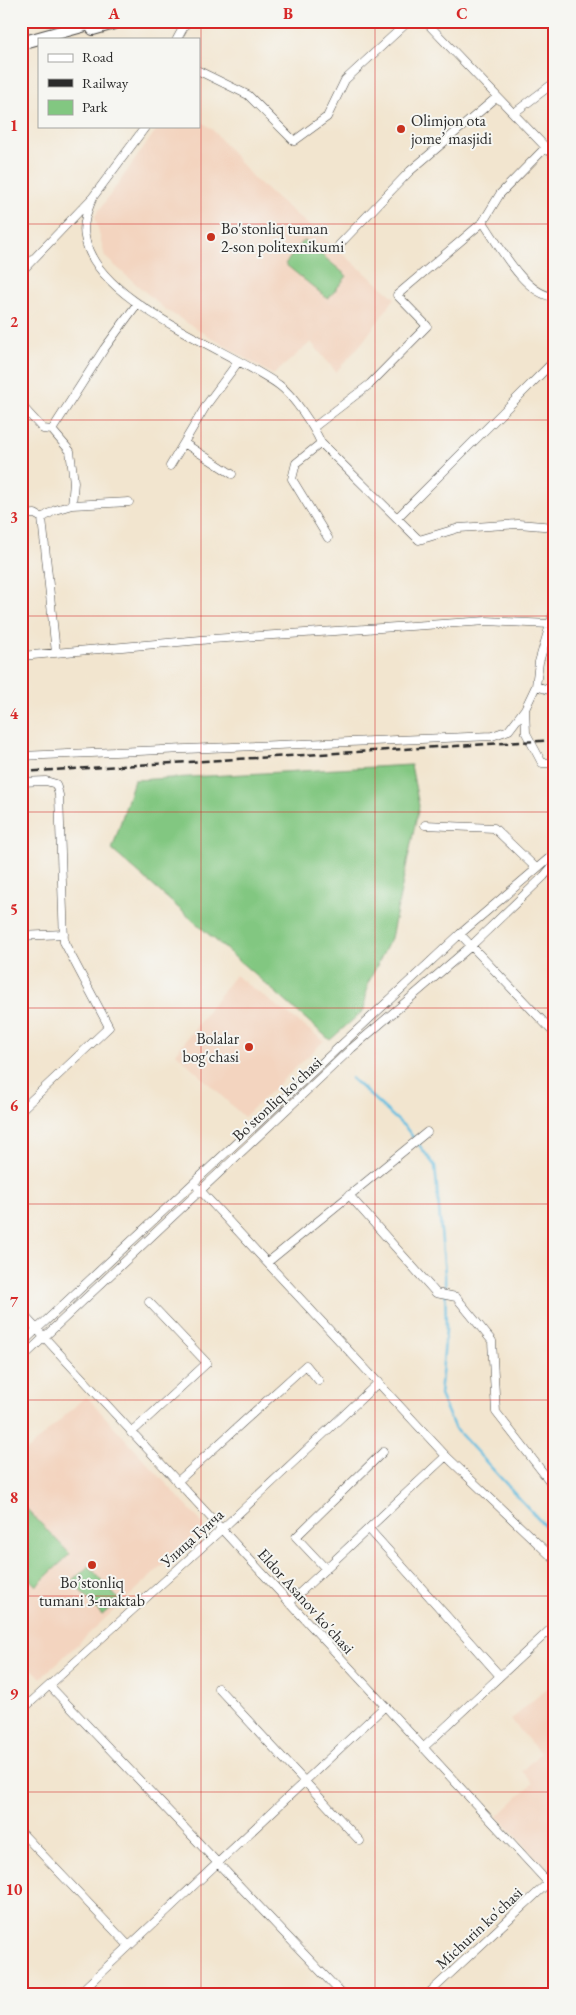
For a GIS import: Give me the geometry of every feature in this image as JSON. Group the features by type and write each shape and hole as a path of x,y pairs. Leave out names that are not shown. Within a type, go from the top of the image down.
{"main road":[{"path":"39,38 100,21"},
{"path":"61,38 121,21"},
{"path":"21,43 38,38"},
{"path":"21,48 38,44"}],"street":[{"path":"178,38 187,21"},
{"path":"200,72 248,96 294,141 327,117 346,80 409,21"},
{"path":"425,21 555,158"},
{"path":"514,113 555,82"},
{"path":"338,245 410,171 497,97"},
{"path":"21,272 93,196 144,128"},
{"path":"314,427 370,384 427,326 397,295 483,222 500,194 546,147"},
{"path":"93,196 84,229 88,248 108,278 137,304 280,386 314,427 321,443 419,540 460,528 518,524 555,527"},
{"path":"483,222 509,262 532,288 555,297"},
{"path":"52,430 104,350 137,304"},
{"path":"397,518 555,360"},
{"path":"170,466 207,404 238,362"},
{"path":"21,405 43,429 52,430 70,451 74,482 72,505"},
{"path":"184,443 232,474"},
{"path":"321,443 296,463 292,479 328,538"},
{"path":"42,518 55,510 72,505 129,502"},
{"path":"21,515 35,514 42,518"},
{"path":"42,518 56,653"},
{"path":"21,756 492,736 509,730 524,709 536,686 539,662 555,608"},
{"path":"21,656 212,639 488,621 550,624"},
{"path":"536,686 555,692"},
{"path":"524,709 526,733 542,764 555,763"},
{"path":"21,782 46,781 56,784 59,795 64,942 108,1028 21,1110"},
{"path":"425,825 494,828 536,868"},
{"name":"Bo'stonliq ko'chasi","path":"21,1344 192,1182 460,934 555,853"},
{"name":"Bo'stonliq ko'chasi","path":"21,1359 352,1048 471,946 544,876 555,863"},
{"path":"21,936 64,934"},
{"path":"460,934 555,1034"},
{"path":"268,1262 424,1134"},
{"path":"192,1182 446,1456 555,1560"},
{"path":"349,1195 436,1293 456,1297 492,1341 496,1412 555,1488"},
{"path":"131,1433 207,1363 150,1302"},
{"name":"Eldor Asanov ko'chasi","path":"21,1312 555,1890"},
{"path":"177,1482 306,1364 319,1380"},
{"name":"Улица Гунча","path":"21,1711 222,1530 379,1382"},
{"path":"326,1569 296,1537 383,1452"},
{"path":"289,1603 370,1530 446,1456"},
{"path":"370,1530 500,1676"},
{"path":"423,1748 555,1625"},
{"path":"50,1686 342,1994"},
{"path":"218,1688 360,1841"},
{"path":"78,1994 384,1707"},
{"path":"21,1832 129,1946"},
{"name":"Michurin ko'chasi","path":"428,1994 548,1882"}],"shaded area":[{"name":"Bo'stonliq tuman 2-son politexnikumi","path":"200,121 212,129 254,179 395,298 361,344 336,372 311,342 273,375 166,310 105,257 95,216 158,128 200,128"},
{"name":"Bolalar bog'chasi","path":"235,975 324,1041 244,1117 176,1053"},
{"name":"Bo’stonliq tumani 3-maktab","path":"86,1396 205,1526 41,1678 21,1657 21,1609 24,1607 21,1604 21,1456"},
{"path":"555,1681 555,1878 498,1816 533,1783 522,1771 540,1753 511,1720"}],"green space":[{"path":"304,240 347,276 328,299 285,264"},
{"path":"411,765 419,806 391,938 368,983 364,1010 330,1040 112,850 134,780"},
{"path":"23,1505 70,1554 36,1586 21,1570 21,1507"},
{"path":"89,1566 119,1600 102,1615 72,1581"}],"waterway":[{"path":"351,1078 406,1128 435,1166 445,1274 446,1330 440,1395 454,1427 555,1537"}],"railway":[{"path":"21,772 555,740"}],"place":[{"name":"Olimjon ota jome’ masjidi","path":"401,129"},
{"name":"Bo'stonliq tuman 2-son politexnikumi","path":"211,237"},
{"name":"Bolalar bog'chasi","path":"249,1047"},
{"name":"Bo’stonliq tumani 3-maktab","path":"92,1565"}]}
